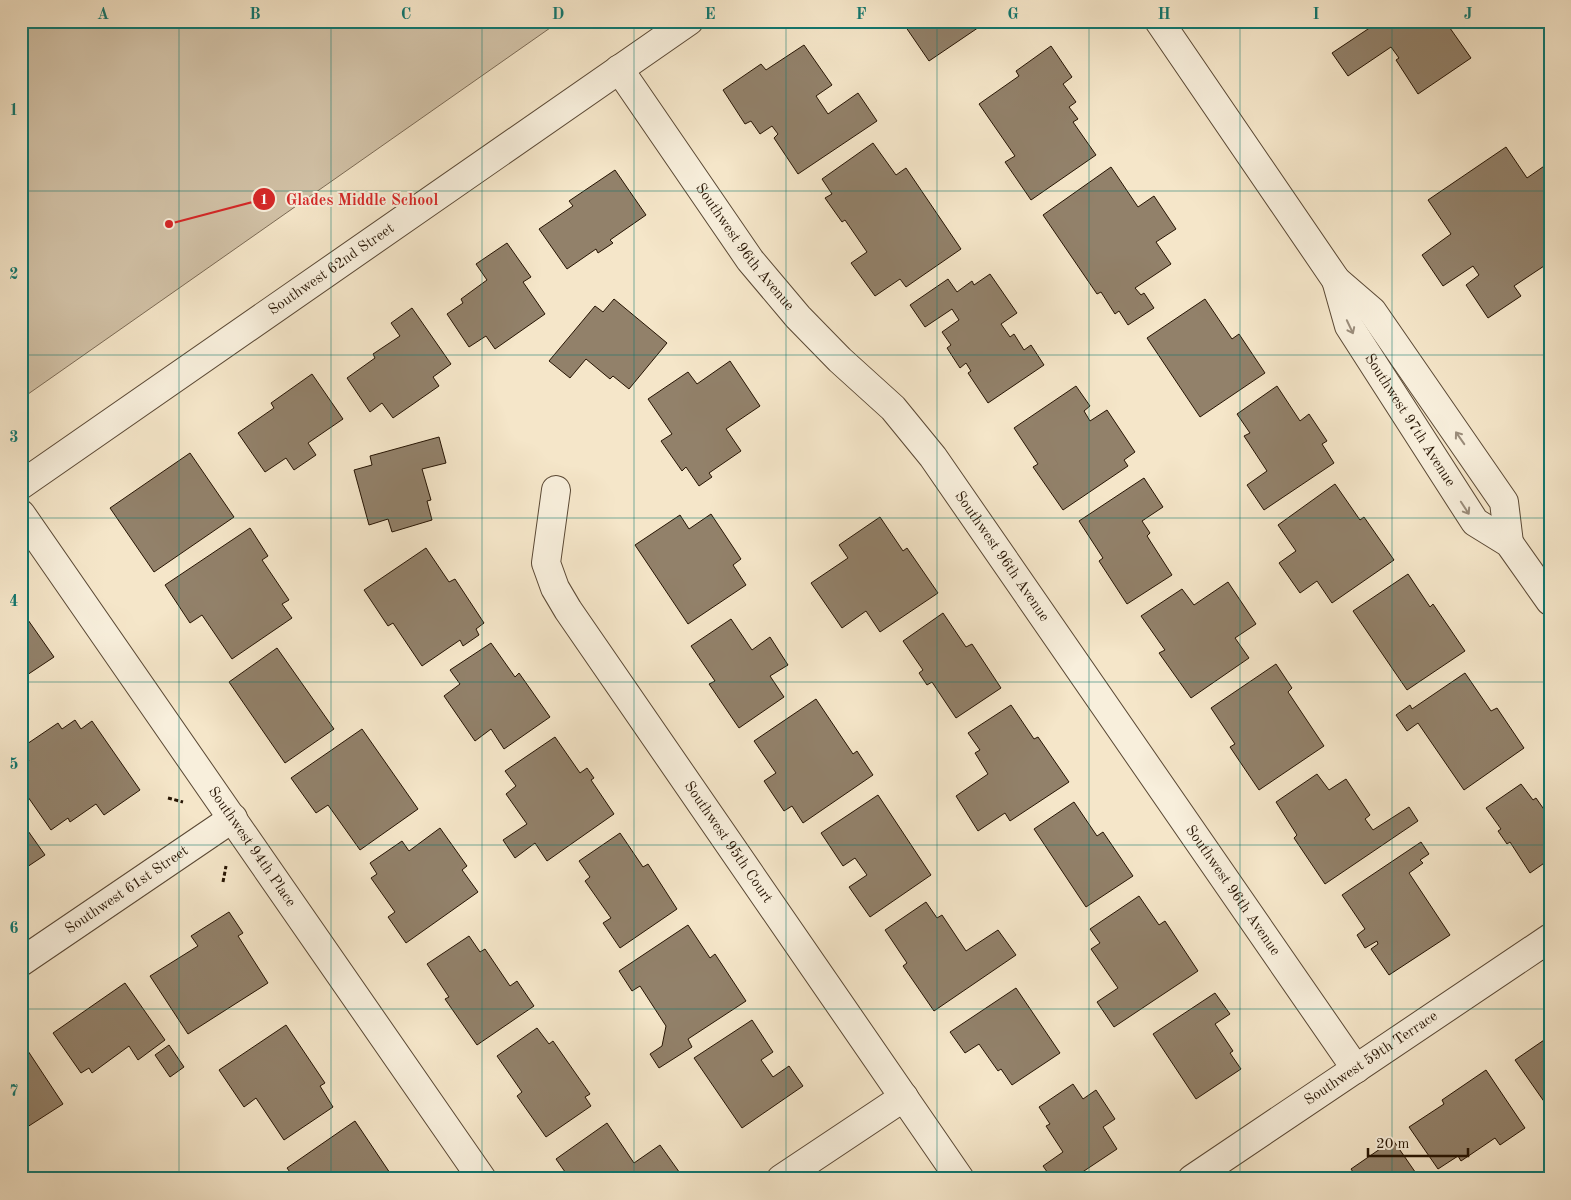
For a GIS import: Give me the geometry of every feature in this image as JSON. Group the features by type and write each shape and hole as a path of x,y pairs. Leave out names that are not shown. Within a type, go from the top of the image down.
{"street":[{"name":"Southwest 62nd Street","path":"21,485 690,21"},
{"name":"Southwest 97th Avenue","path":"1159,21 1336,280 1372,311 1504,502 1509,543 1550,601"},
{"name":"Southwest 96th Avenue","path":"619,70 750,260 783,302 816,336 893,408 938,464 1356,1069"},
{"name":"Southwest 95th Court","path":"556,490 546,563 555,588 568,610 960,1179"},
{"name":"Southwest 94th Place","path":"21,514 482,1179"},
{"name":"Southwest 61st Street","path":"21,962 233,818"},
{"name":"Southwest 59th Terrace","path":"1192,1179 1550,938"},
{"path":"781,1179 904,1097"}],"path":[{"path":"168,798 183,802"},
{"path":"223,882 226,865"}],"shaded area":[{"path":"21,21 560,21 21,399"}],"building":[{"path":"905,21 988,21 929,61 903,23"},
{"path":"1367,21 1445,21 1471,58 1418,94 1396,60 1399,58 1391,47 1348,76 1332,53 1371,27"},
{"path":"804,45 832,85 816,96 828,114 858,93 877,121 798,174 774,138 778,134 772,126 760,134 751,121 745,124 723,90 761,64 766,70"},
{"path":"1051,46 1072,77 1063,84 1076,102 1069,107 1078,119 1073,122 1096,155 1031,200 1005,162 1015,156 979,104 1019,76 1016,71"},
{"path":"873,143 896,175 906,168 961,249 906,287 900,279 875,296 851,263 867,252 845,220 842,222 825,198 832,194 822,179"},
{"path":"1506,147 1527,178 1550,162 1550,235 1548,236 1550,239 1550,262 1514,286 1521,296 1488,318 1466,285 1479,275 1473,266 1443,286 1422,255 1451,234 1428,200"},
{"path":"1111,167 1138,207 1154,196 1176,229 1156,242 1171,264 1135,288 1141,295 1144,293 1154,308 1128,325 1119,311 1115,314 1101,292 1097,294 1043,215"},
{"path":"615,170 646,215 610,240 613,243 598,253 596,249 567,269 539,229 573,206 569,201"},
{"path":"507,243 531,277 523,282 545,314 495,349 486,336 469,347 447,314 463,303 461,299 487,280 476,264"},
{"path":"990,274 1017,313 1001,324 1010,337 1014,334 1024,350 1031,345 1044,365 988,403 968,373 971,371 966,363 960,368 947,348 951,345 942,332 959,320 952,309 925,327 910,305 948,279 957,292 972,281 974,285"},
{"path":"614,299 667,343 629,389 613,376 610,379 586,359 570,378 549,361 595,306 603,312"},
{"path":"1205,299 1232,339 1239,334 1265,373 1200,417 1147,338"},
{"path":"412,308 451,364 433,377 439,386 393,418 382,403 370,412 347,378 375,358 373,354 400,336 391,323"},
{"path":"730,361 760,406 726,429 741,451 709,473 712,477 699,486 686,467 682,471 661,441 672,434 648,399 688,372 697,384"},
{"path":"312,374 343,419 308,443 316,455 294,470 286,458 265,472 238,433 274,408 271,403"},
{"path":"1076,386 1090,406 1084,411 1090,421 1107,410 1135,452 1124,460 1128,466 1063,510 1033,467 1038,464 1014,428"},
{"path":"1277,386 1300,421 1309,414 1327,441 1322,444 1334,463 1264,510 1247,485 1267,471 1244,436 1250,433 1237,414"},
{"path":"439,437 446,463 422,469 431,500 427,501 432,520 392,532 388,519 369,525 354,470 372,465 370,456"},
{"path":"190,453 234,517 154,572 110,508"},
{"path":"1144,478 1163,507 1142,521 1150,533 1147,536 1172,575 1127,604 1099,561 1103,558 1079,521"},
{"path":"1335,484 1360,520 1364,517 1394,560 1332,603 1317,581 1300,593 1279,563 1296,551 1278,525"},
{"path":"711,514 741,559 733,565 746,585 688,624 635,545 680,515 689,529"},
{"path":"880,517 903,551 907,548 938,593 880,632 866,611 842,628 811,583 848,558 839,545"},
{"path":"250,528 268,556 262,560 289,600 282,604 292,618 232,659 202,615 190,623 165,585"},
{"path":"426,548 449,582 455,579 484,623 476,629 479,635 463,646 460,640 422,666 393,623 388,626 364,590"},
{"path":"1408,574 1430,607 1433,604 1465,651 1407,690 1353,611"},
{"path":"1228,582 1256,624 1235,638 1249,658 1191,698 1159,653 1165,650 1141,616 1182,589 1194,605"},
{"path":"21,610 54,657 21,679"},
{"path":"943,613 966,647 972,644 1001,688 956,718 932,682 927,685 919,673 923,670 903,641"},
{"path":"731,619 752,650 770,637 788,665 770,676 784,697 739,728 709,684 715,681 691,646"},
{"path":"491,643 515,677 519,673 550,717 504,749 491,729 475,741 444,696 460,684 450,670"},
{"path":"277,648 334,729 285,763 229,682"},
{"path":"1276,664 1292,688 1288,692 1324,746 1259,790 1230,747 1235,744 1211,708"},
{"path":"1465,673 1491,711 1497,708 1524,748 1464,790 1418,723 1407,731 1396,715 1410,705 1412,709"},
{"path":"816,699 853,754 857,751 873,775 803,823 792,806 784,811 764,781 776,773 754,741"},
{"path":"1011,705 1034,739 1038,737 1069,782 1010,821 1005,813 978,831 956,796 988,774 975,753 980,750 968,733"},
{"path":"75,720 81,729 92,721 140,790 104,815 96,804 70,822 68,818 51,830 21,787 21,766 29,761 21,748 58,723 62,729"},
{"path":"362,729 418,809 360,850 328,805 316,813 291,778"},
{"path":"555,737 580,773 587,768 594,778 591,780 614,814 547,861 535,843 515,858 503,840 527,824 506,794 516,786 505,771"},
{"path":"1317,774 1329,790 1346,779 1370,815 1365,819 1373,830 1409,807 1418,821 1325,884 1294,838 1297,835 1276,802"},
{"path":"1521,784 1533,800 1536,798 1550,818 1550,859 1530,873 1510,842 1507,844 1498,831 1501,829 1486,808"},
{"path":"878,795 931,875 870,917 849,887 867,875 855,858 843,866 821,833"},
{"path":"1074,802 1097,836 1103,832 1133,876 1086,907 1034,829"},
{"path":"21,821 45,855 21,871"},
{"path":"440,828 467,866 462,870 478,892 406,943 388,917 395,912 371,878 377,874 370,863 402,841 409,851"},
{"path":"620,833 643,867 648,864 677,909 620,948 603,923 611,918 585,881 590,877 579,861"},
{"path":"1421,842 1429,854 1420,860 1423,863 1409,873 1450,935 1389,975 1371,949 1378,944 1377,941 1365,948 1357,935 1365,929 1342,895"},
{"path":"1139,896 1159,925 1165,921 1198,971 1114,1027 1097,1002 1118,988 1091,949 1100,943 1090,929"},
{"path":"926,902 937,918 942,915 966,951 998,930 1016,955 934,1011 903,966 907,963 885,930"},
{"path":"229,912 243,933 238,936 268,983 188,1034 150,976 198,946 191,936"},
{"path":"688,925 710,958 715,954 746,1001 688,1039 692,1047 659,1068 650,1054 662,1046 666,1026 640,986 632,991 619,971"},
{"path":"469,936 480,952 485,949 510,986 517,981 534,1006 477,1045 445,999 449,997 427,964"},
{"path":"125,983 165,1040 138,1060 129,1046 92,1073 89,1068 81,1073 53,1033"},
{"path":"1016,988 1060,1053 1012,1085 1001,1069 998,1071 979,1044 965,1053 950,1032"},
{"path":"1215,993 1230,1014 1215,1024 1233,1051 1230,1053 1241,1069 1196,1099 1153,1034"},
{"path":"752,1020 773,1052 761,1060 773,1077 789,1066 803,1086 742,1128 694,1058"},
{"path":"286,1025 325,1083 320,1086 333,1107 284,1140 256,1098 244,1107 219,1070"},
{"path":"537,1028 549,1044 553,1041 590,1094 585,1097 591,1106 546,1137 517,1096 522,1092 497,1056"},
{"path":"1547,1038 1550,1041 1550,1110 1515,1060"},
{"path":"169,1045 184,1067 170,1077 155,1055"},
{"path":"28,1051 63,1104 21,1131 21,1055"},
{"path":"1486,1070 1525,1128 1500,1145 1495,1138 1461,1161 1458,1156 1438,1169 1409,1127 1444,1104 1442,1100"},
{"path":"1073,1084 1083,1099 1096,1090 1115,1119 1103,1127 1117,1149 1072,1179 1052,1179 1043,1166 1063,1152 1046,1126 1050,1124 1039,1107"},
{"path":"355,1121 394,1179 295,1179 287,1168"},
{"path":"607,1123 634,1163 660,1145 682,1176 678,1179 582,1179 579,1175 570,1179 556,1159"},
{"path":"1393,1140 1420,1179 1349,1179 1355,1175 1351,1169"}],"place":[{"name":"Glades Middle School","path":"169,224"}]}
